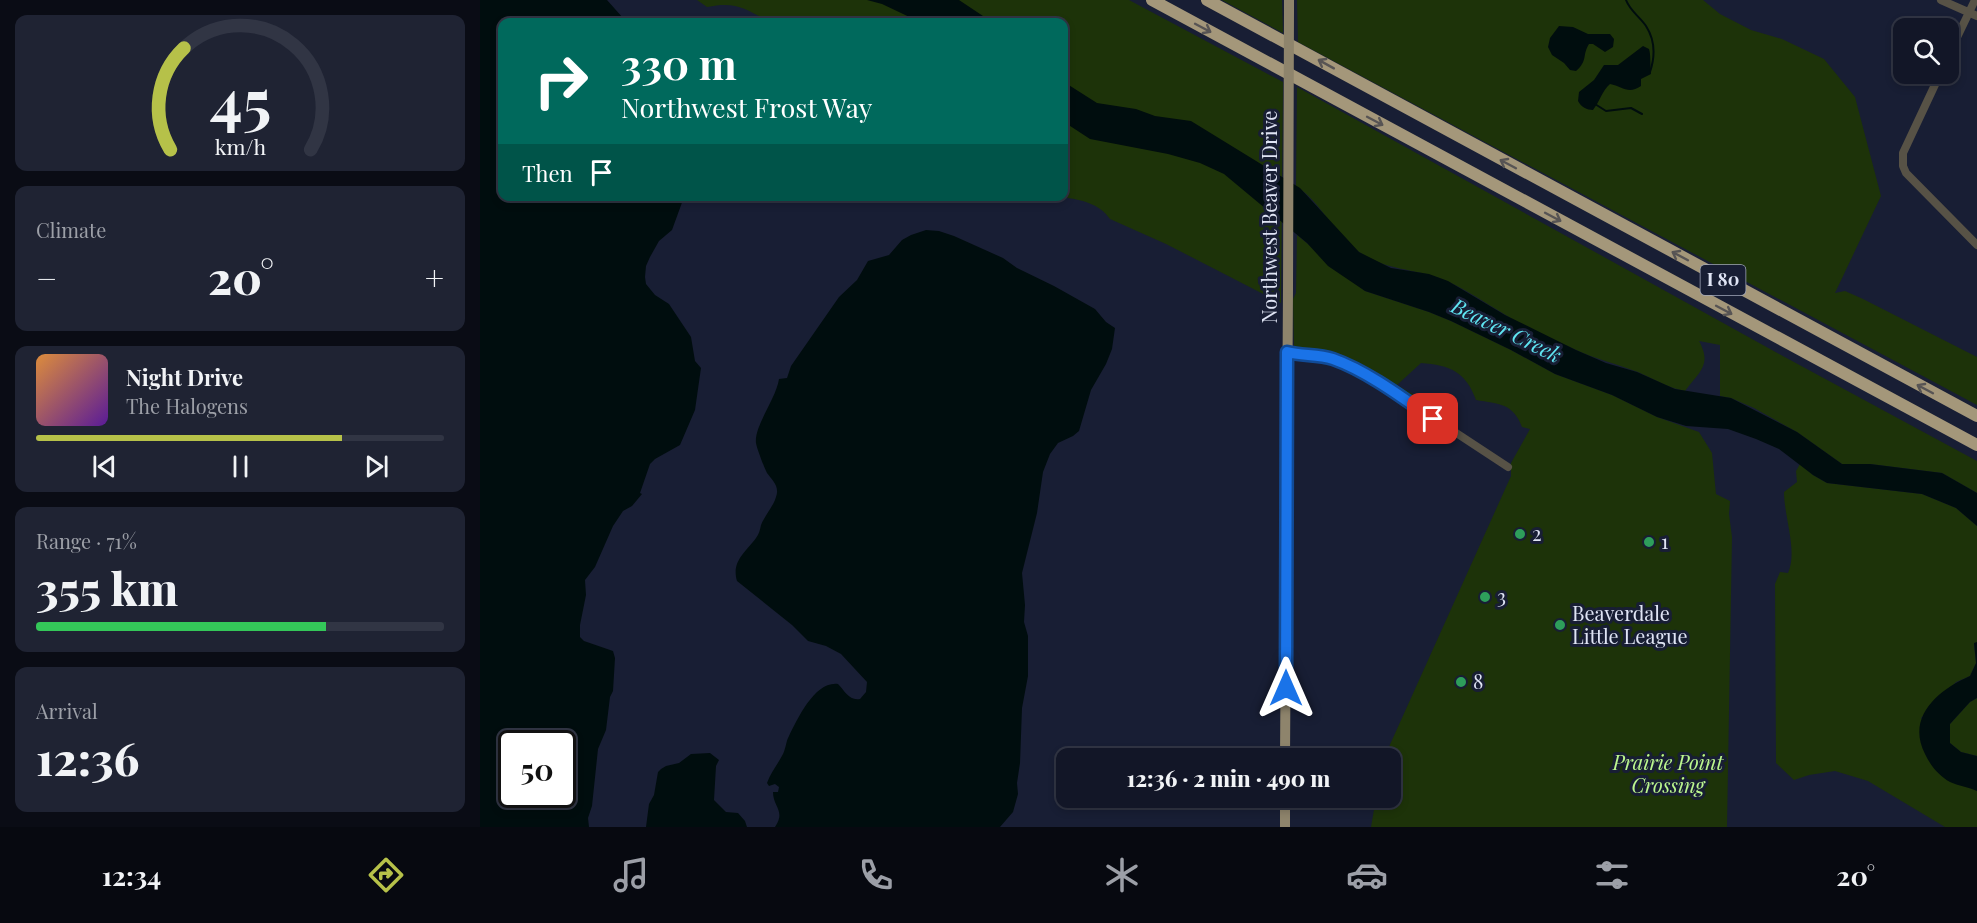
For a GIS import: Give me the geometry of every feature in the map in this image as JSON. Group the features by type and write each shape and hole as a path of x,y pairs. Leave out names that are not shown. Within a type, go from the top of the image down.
{"highway":[{"name":"I 80","path":"1152,0 1977,445"},
{"name":"I 80","path":"1207,0 1977,417"}],"main road":[{"name":"Northwest Beaver Drive","path":"1286,748 1289,0"},
{"path":"1285,808 1285,827"}],"street":[{"path":"1941,0 1973,14"},
{"path":"1959,38 1973,14 1975,0"},
{"path":"1935,84 1903,153 1903,166 1911,179 1977,245"},
{"path":"1287,352 1330,358 1351,367 1400,396 1508,467"}],"green space":[{"path":"697,0 1129,0 1283,82 1281,303 1166,244 1110,219 1095,206 1068,198 1068,18 763,18 740,7 717,5 707,7"},
{"path":"1222,0 1282,0 1283,33"},
{"path":"1297,0 1703,0 1720,14 1751,30 1782,39 1824,59 1855,97 1881,196 1835,293 1845,291 1863,299 1977,357 1977,405 1298,42"},
{"path":"1297,87 1977,461 1977,493 1942,473 1870,464 1842,464 1797,432 1754,408 1720,396 1720,345 1699,341 1704,356 1702,368 1685,391 1679,390 1638,372 1582,353 1539,333 1449,282 1427,274 1392,267 1359,252 1350,245 1313,201 1296,186"},
{"name":"Beaverdale Little League","path":"1297,235 1365,291 1451,321 1555,374 1612,395 1657,417 1699,432 1712,453 1716,494 1730,501 1732,537 1727,827 1371,827 1374,808 1401,808 1401,748 1388,748 1511,476 1511,463 1530,429 1522,427 1510,409 1476,400 1462,377 1449,368 1421,363 1397,385 1425,401 1421,407 1357,365 1324,354 1301,350 1294,346 1293,299 1296,293"},
{"path":"1800,464 1827,483 1922,494 1956,508 1977,526 1977,642 1974,644 1976,663 1970,676 1956,682 1921,718 1977,791 1977,827 1945,827 1868,781 1835,771 1794,780 1776,763 1775,584 1780,572 1788,573 1791,564 1791,544 1784,492 1797,482 1796,471"},
{"path":"1977,698 1977,756 1961,752 1950,743 1950,724 1970,702"}],"water":[{"path":"480,0 607,0 623,18 498,18 498,201 683,201 672,230 659,241 650,257 645,277 646,284 655,295 669,304 691,337 695,361 701,368 695,410 680,445 650,464 640,493 642,494 632,506 623,511 613,526 595,567 585,580 586,595 580,637 584,641 613,651 615,658 613,691 610,697 606,730 598,749 592,806 588,818 589,827 480,827"},
{"path":"867,0 959,0 986,18 912,18 882,4"},
{"path":"1559,26 1573,27 1588,34 1610,34 1614,39 1613,47 1605,52 1589,44 1580,67 1576,71 1570,70 1552,55 1548,47 1550,38"},
{"path":"1643,46 1649,49 1651,74 1641,79 1641,86 1629,90 1610,84 1593,110 1581,105 1578,101 1579,92 1594,80 1604,65 1618,65"},
{"name":"Beaver Creek","path":"1068,85 1097,103 1136,109 1155,116 1191,121 1300,188 1359,252 1391,268 1429,274 1448,281 1505,315 1606,363 1637,372 1675,389 1731,398 1797,432 1842,464 1870,464 1942,473 1977,493 1977,526 1956,508 1922,494 1827,483 1779,449 1756,439 1728,429 1686,426 1657,417 1612,395 1555,374 1451,321 1365,291 1328,266 1307,243 1224,174 1200,163 1168,154 1090,139 1068,125"},
{"path":"926,230 954,236 1003,258 1017,268 1095,309 1106,322 1115,328 1112,349 1091,390 1079,431 1058,443 1050,454 1043,472 1037,513 1022,573 1024,622 1028,636 1028,676 1022,708 1018,794 1013,812 1000,827 775,827 779,813 773,792 778,792 779,787 775,784 769,786 767,783 802,711 822,688 838,684 850,697 860,699 866,692 867,682 841,654 826,646 808,641 792,625 737,581 738,562 758,535 777,493 776,486 767,473 759,454 756,436 779,379 787,378 791,366 839,297 857,280 868,261 889,255 902,240"},
{"path":"1977,642 1977,698 1970,702 1950,724 1950,743 1961,752 1977,756 1977,791 1950,782 1935,770 1920,741 1920,728 1922,717 1928,706 1947,689 1970,676 1976,663 1974,643"},
{"path":"710,753 719,760 716,766 714,800 726,812 738,813 747,827 646,827 649,804 654,795 658,772 666,766 679,763 691,754"}],"waterway":[{"path":"1626,0 1646,26 1651,37 1653,60 1650,72"},
{"path":"1595,104 1606,111 1631,108 1642,114"}],"place":[{"name":"2","path":"1520,534"},
{"name":"1","path":"1649,542"},
{"name":"3","path":"1485,597"},
{"name":"Beaverdale Little League","path":"1560,625"},
{"name":"8","path":"1461,682"}],"route":[{"path":"1286,688 1287,352 1330,358 1342,363 1400,396 1433,419"}],"park label":[{"name":"Prairie Point Crossing","path":"1668,774"}]}
